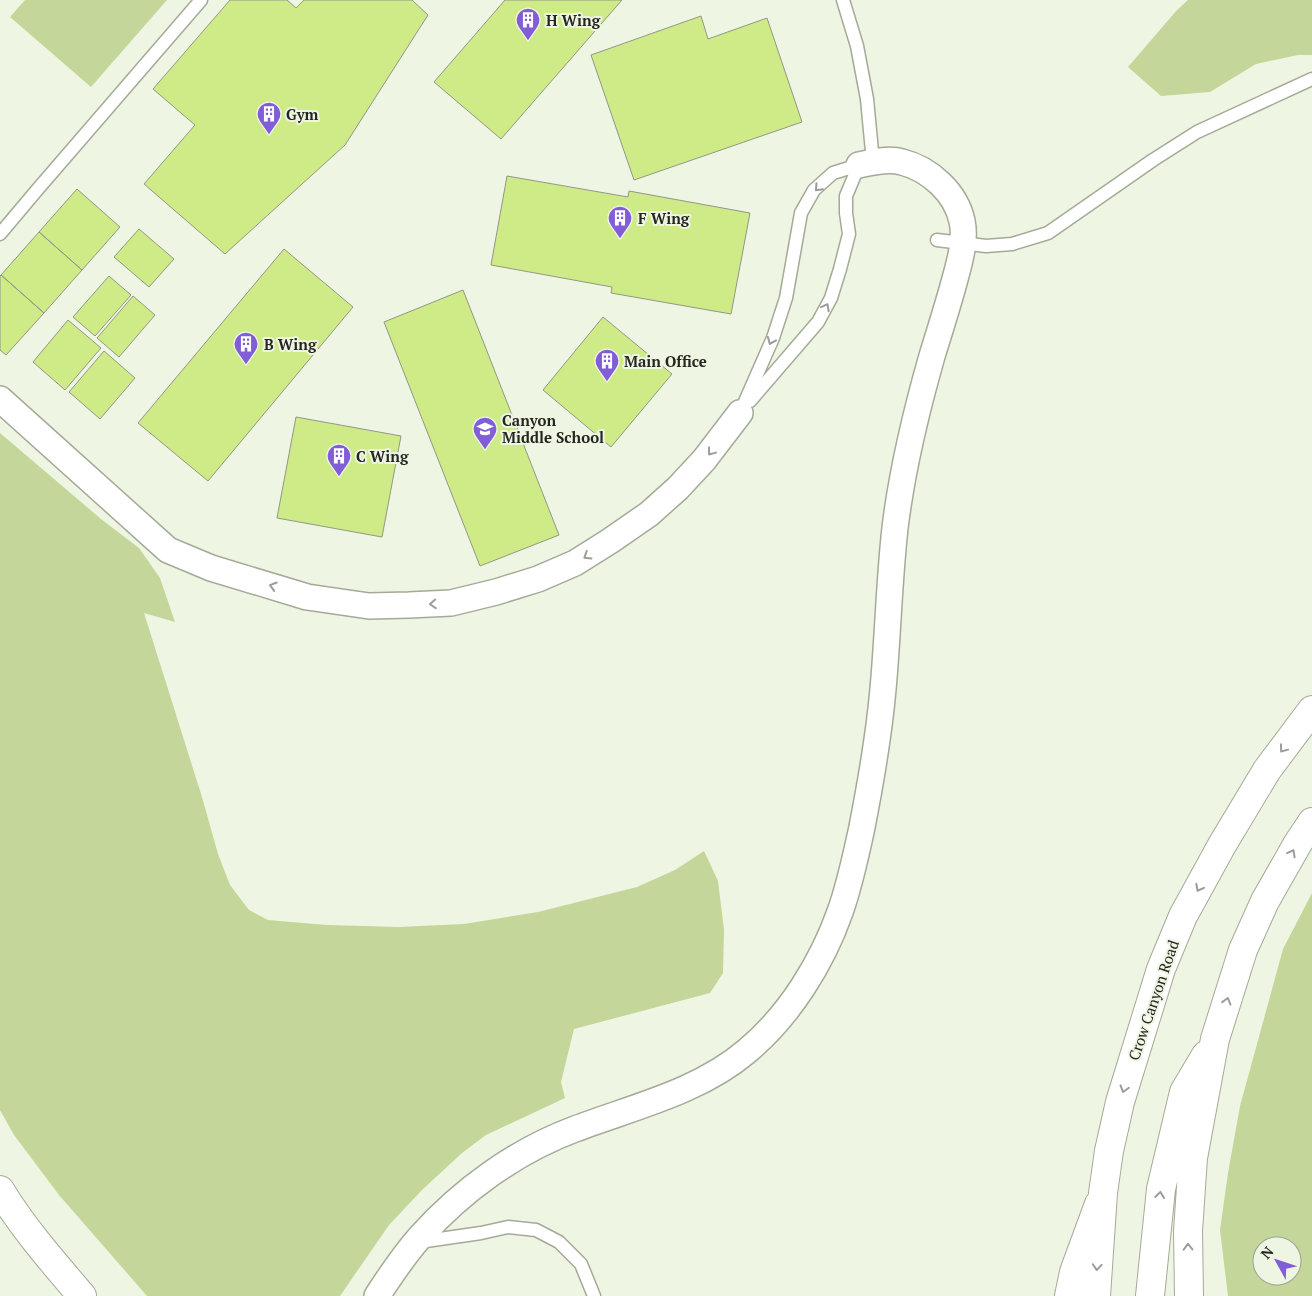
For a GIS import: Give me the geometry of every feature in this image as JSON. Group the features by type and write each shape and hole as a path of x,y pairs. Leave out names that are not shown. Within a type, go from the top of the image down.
{"main road":[{"name":"Crow Canyon Road","path":"1096,1296 1102,1193 1109,1150 1120,1102 1161,969 1180,925 1222,845 1267,770 1312,710"},
{"path":"1189,1296 1188,1231 1193,1158 1216,1039 1247,942 1265,901 1312,822"},
{"path":"1150,1296 1161,1189 1184,1092 1216,1039"},
{"path":"0,1190 47,1255 82,1296"},
{"path":"1069,1296 1074,1272 1102,1193"}],"street":[{"path":"377,1296 397,1265 447,1209 480,1182 513,1159 571,1130 693,1085 719,1072 746,1052 771,1028 793,1001 811,973 840,912 854,867 876,752 883,691 896,528 903,478 929,367 958,267 963,223 946,188 924,171 900,161 866,163"},
{"path":"0,399 168,550 211,568 307,596 370,606 409,606 451,602 504,590 538,579 575,563 610,542 649,514 678,488 704,460 740,413"}],"lane":[{"path":"0,234 201,0"},
{"path":"740,413 818,322 831,298 849,234 846,196 866,163 867,99 856,46 843,0"},
{"path":"937,240 986,246 1012,244 1048,233 1196,132 1312,79"},
{"path":"740,413 773,338 786,298 801,213 814,190 833,173 866,163"},
{"path":"415,1243 508,1227 536,1230 559,1242 580,1264 594,1296"}],"green space":[{"path":"25,0 167,0 91,87 10,17"},
{"path":"1188,0 1312,0 1312,55 1298,55 1256,64 1210,92 1161,96 1128,67 1177,10"},
{"path":"0,433 101,519 139,548 160,578 175,622 144,613 218,854 230,885 249,910 268,920 327,925 399,927 464,924 538,912 637,887 675,870 704,851 718,881 724,930 723,973 710,993 574,1029 561,1082 565,1098 486,1135 462,1153 423,1189 389,1225 340,1296 147,1296 59,1195 14,1135 0,1110"},
{"path":"1312,893 1312,1296 1228,1296 1220,1230 1240,1106 1283,949"}],"building":[{"name":"Gym","path":"230,0 287,0 296,8 304,0 412,0 428,15 345,145 225,254 144,184 195,125 153,89"},
{"name":"H Wing","path":"505,0 622,0 501,139 434,82"},
{"path":"701,16 708,39 767,18 802,122 634,180 591,55"},
{"name":"F Wing","path":"507,176 628,197 629,191 750,213 731,314 611,293 612,287 491,265"},
{"path":"77,189 120,227 82,270 39,232"},
{"path":"139,229 174,259 149,287 114,257"},
{"path":"39,232 82,270 44,313 1,275"},
{"name":"B Wing","path":"284,249 353,307 208,481 138,423"},
{"path":"1,275 44,313 6,355 0,350"},
{"path":"109,276 131,295 95,336 73,317"},
{"path":"463,290 559,535 480,566 384,322"},
{"path":"133,296 155,315 119,357 97,338"},
{"name":"Main Office","path":"603,317 672,374 611,447 543,390"},
{"path":"68,320 101,348 65,390 33,362"},
{"path":"104,351 135,378 100,419 69,392"},
{"name":"C Wing","path":"296,417 401,436 382,537 277,518"}],"place":[{"name":"H Wing","path":"528,41"},
{"name":"Gym","path":"269,135"},
{"name":"F Wing","path":"620,239"},
{"name":"B Wing","path":"246,365"},
{"name":"Main Office","path":"607,382"},
{"name":"Canyon Middle School","path":"485,450"},
{"name":"C Wing","path":"339,477"}]}
